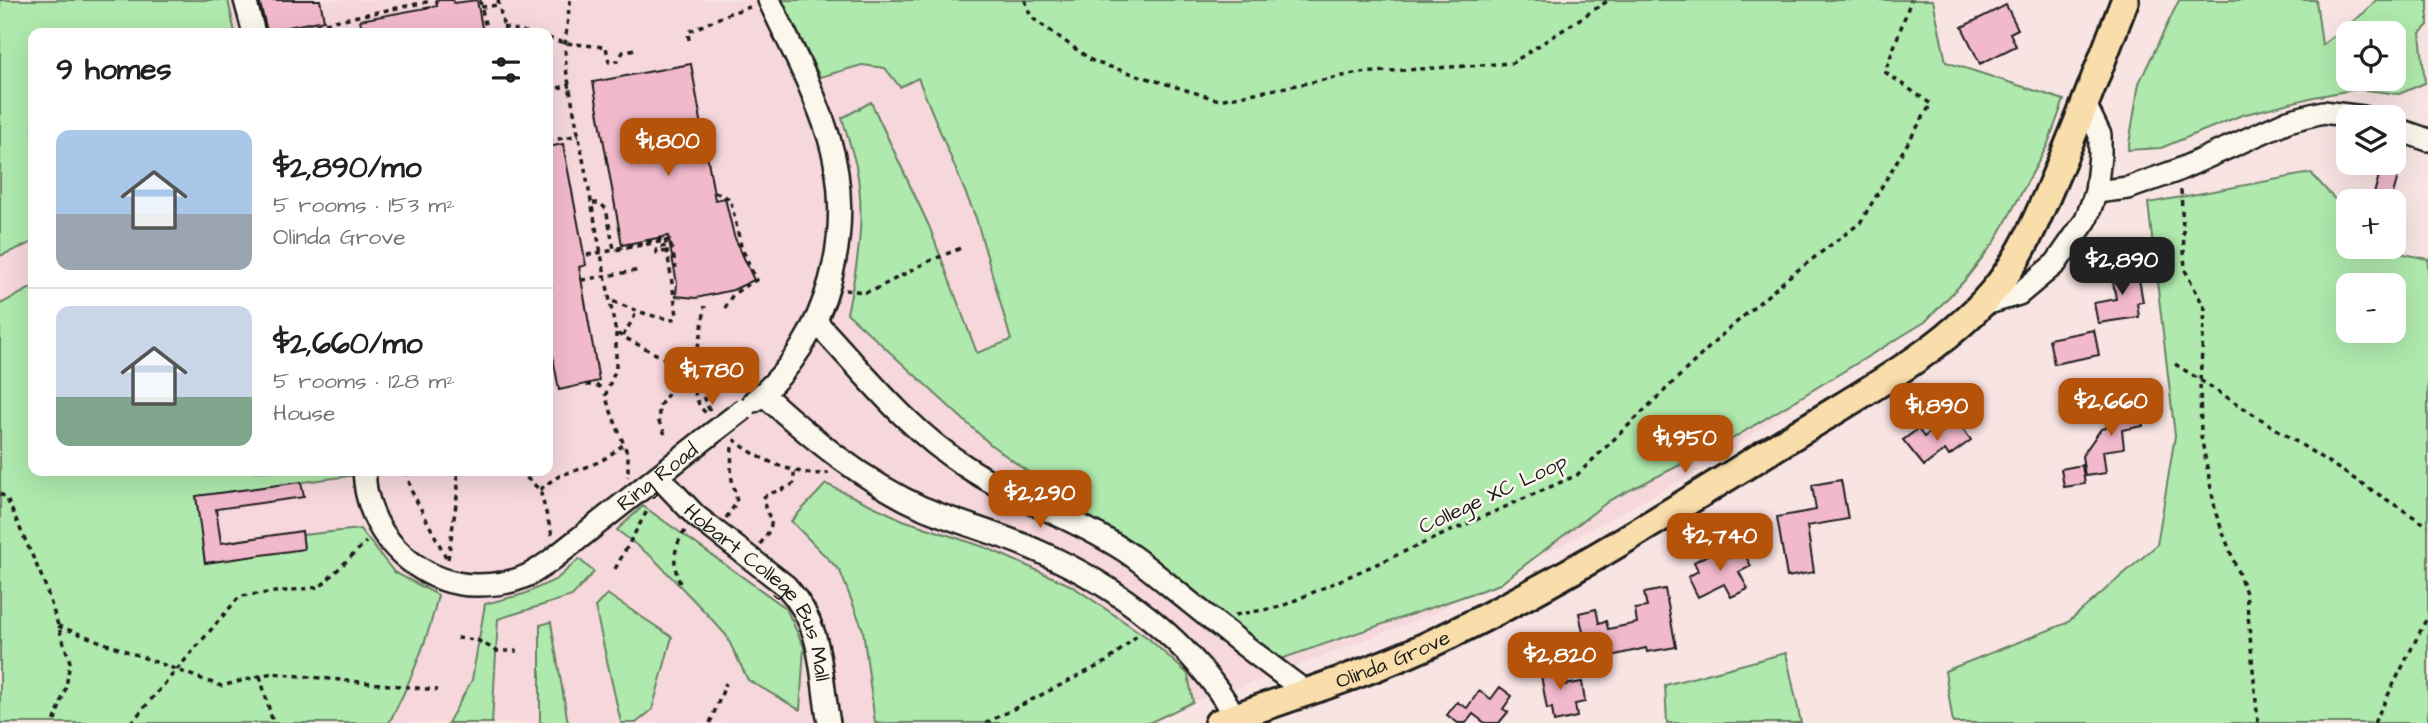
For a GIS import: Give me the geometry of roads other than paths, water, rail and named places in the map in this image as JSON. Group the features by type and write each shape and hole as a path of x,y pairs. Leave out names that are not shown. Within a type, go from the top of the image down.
{"main road":[{"name":"Olinda Grove","path":"1226,720 1420,649 1488,616 1578,566 1862,393 1919,355 1982,305 2013,266 2027,240 2085,104 2118,2"}],"street":[{"path":"245,0 253,28"},
{"name":"Ring Road","path":"365,476 368,499 382,531 404,557 431,576 461,586 494,585 524,578 558,555 633,486 658,476 763,394 800,348 816,322 829,286 839,225 838,184 829,139 769,0"},
{"name":"Olinda Grove","path":"1982,305 2019,294 2056,263 2086,220 2096,191 2100,155 2099,135 2085,104"},
{"path":"2096,191 2129,188 2176,171 2288,121 2323,112 2336,114"},
{"path":"2406,133 2428,141"},
{"path":"816,322 872,383 939,448 998,486 1101,536 1154,571 1211,620 1306,692"},
{"path":"763,394 840,459 868,477 923,508 1037,550 1112,592 1182,646 1207,673 1219,690 1226,720"},
{"name":"Hobart College Bus Mall","path":"658,476 696,516 786,586 808,614 819,648 829,723"}]}
